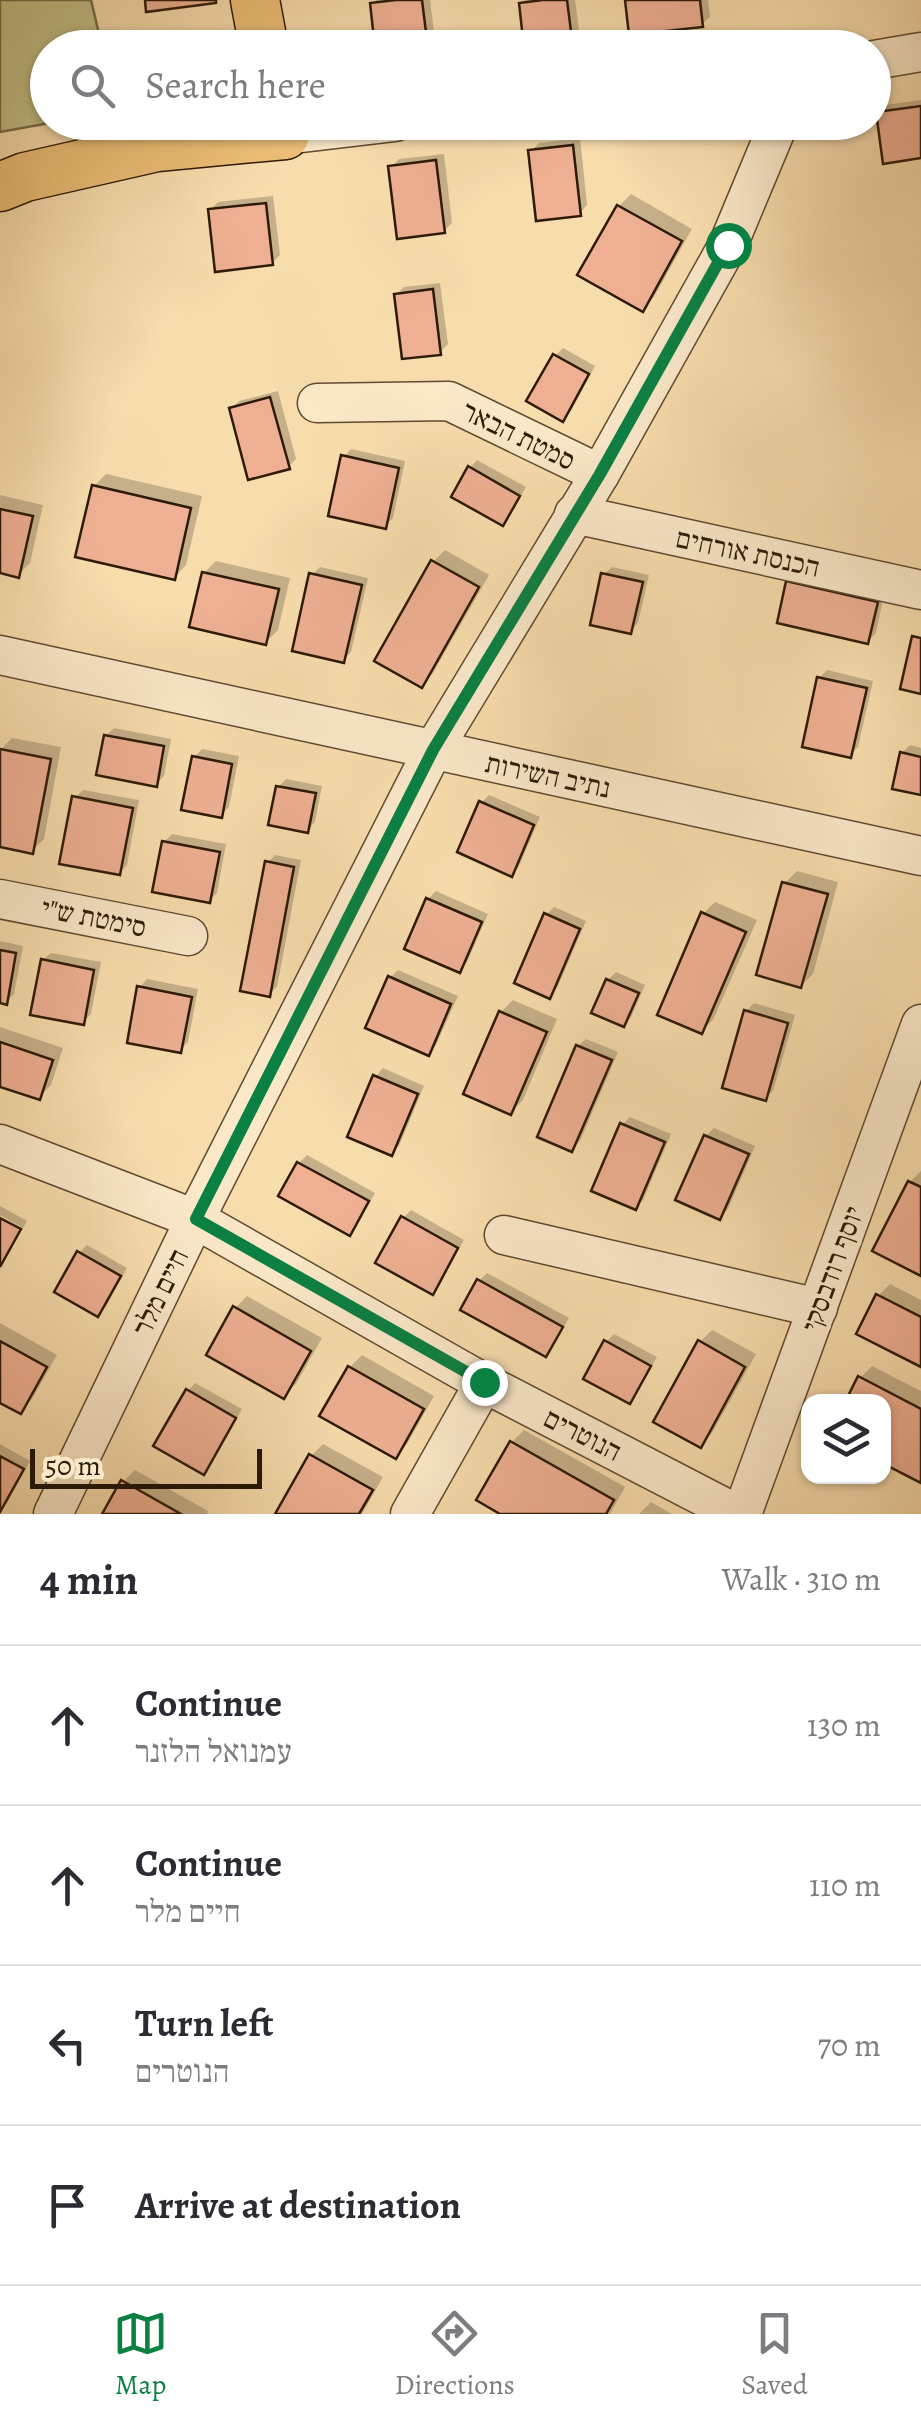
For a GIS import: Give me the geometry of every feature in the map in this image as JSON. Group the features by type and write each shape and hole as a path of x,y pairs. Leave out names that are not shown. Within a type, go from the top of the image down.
{"main road":[{"path":"255,0 261,30"},
{"path":"0,187 26,177 158,146 202,140"}],"street":[{"path":"891,57 921,52"},
{"name":"חיים מלר","path":"53,1514 196,1219 433,750 600,474 728,245 772,140"},
{"name":"סמטת הבאר","path":"317,403 449,401 600,474"},
{"name":"הכנסת אורחים","path":"574,514 921,590"},
{"name":"נתיב השירות","path":"0,655 921,856"},
{"name":"סימטת ש\"י","path":"0,899 188,936"},
{"name":"יוסף רודבסקי","path":"740,1514 921,1024"},
{"name":"הנוטרים","path":"0,1144 196,1219 484,1382 740,1514"},
{"path":"504,1234 818,1308"},
{"path":"410,1514 484,1382"}],"shaded area":[{"path":"0,0 91,0 98,30 30,30 30,127 0,132"}],"building":[{"path":"145,0 216,0 216,3 146,12"},
{"path":"422,0 426,30 373,30 370,3"},
{"path":"567,0 571,30 522,30 519,3"},
{"path":"625,0 700,0 703,27 628,30"},
{"path":"921,106 921,158 883,164 880,140 891,140 891,110"},
{"path":"573,145 581,216 536,221 528,150"},
{"path":"436,160 445,233 397,239 388,166"},
{"path":"266,203 273,265 215,272 208,209"},
{"path":"617,205 682,241 643,312 577,275"},
{"path":"433,289 441,355 402,359 394,294"},
{"path":"553,354 589,374 563,422 526,401"},
{"path":"270,397 290,469 248,480 229,408"},
{"path":"341,455 399,468 386,529 328,516"},
{"path":"468,466 520,496 503,526 451,497"},
{"path":"92,485 191,508 175,580 75,557"},
{"path":"0,509 33,516 19,578 0,573"},
{"path":"431,560 479,587 422,688 374,661"},
{"path":"202,572 279,589 266,645 189,627"},
{"path":"309,573 362,585 344,663 292,651"},
{"path":"601,573 643,582 631,634 590,625"},
{"path":"786,581 878,602 868,644 777,623"},
{"path":"912,636 921,638 921,694 900,689"},
{"path":"817,677 867,688 851,758 802,747"},
{"path":"104,735 164,746 157,787 96,775"},
{"path":"0,749 51,759 33,854 0,847"},
{"path":"900,752 921,757 921,795 892,789"},
{"path":"192,756 232,764 222,818 181,810"},
{"path":"276,786 316,793 308,833 268,825"},
{"path":"72,796 133,808 120,875 59,864"},
{"path":"479,801 534,825 512,877 457,852"},
{"path":"162,841 220,852 210,903 152,892"},
{"path":"265,861 294,867 270,997 240,991"},
{"path":"782,882 828,894 801,988 756,975"},
{"path":"426,898 482,922 460,973 404,949"},
{"path":"701,912 746,932 702,1034 657,1015"},
{"path":"544,913 580,929 550,999 514,983"},
{"path":"0,950 16,953 7,1005 0,1003"},
{"path":"41,959 94,970 84,1025 30,1015"},
{"path":"388,976 451,1004 429,1056 365,1028"},
{"path":"606,979 639,993 624,1027 591,1013"},
{"path":"137,986 192,997 181,1053 127,1043"},
{"path":"744,1010 788,1023 766,1101 722,1088"},
{"path":"499,1011 547,1032 511,1115 463,1094"},
{"path":"0,1042 53,1060 40,1100 0,1087"},
{"path":"576,1045 612,1060 572,1152 537,1137"},
{"path":"373,1075 418,1094 392,1156 347,1137"},
{"path":"620,1123 665,1142 636,1210 591,1191"},
{"path":"704,1135 749,1154 720,1220 675,1200"},
{"path":"297,1162 369,1201 350,1236 278,1196"},
{"path":"908,1181 921,1187 921,1276 872,1251"},
{"path":"401,1216 458,1248 433,1295 375,1263"},
{"path":"0,1218 21,1229 0,1267"},
{"path":"77,1251 121,1276 98,1317 54,1292"},
{"path":"477,1279 563,1327 546,1357 460,1310"},
{"path":"876,1294 921,1317 921,1367 856,1334"},
{"path":"233,1306 311,1351 284,1399 206,1355"},
{"path":"604,1340 651,1366 630,1404 583,1379"},
{"path":"698,1340 745,1367 701,1448 653,1422"},
{"path":"0,1341 47,1367 21,1414 0,1403"},
{"path":"348,1366 424,1409 396,1459 319,1416"},
{"path":"858,1376 921,1409 921,1483 891,1468 891,1394 849,1394"},
{"path":"186,1389 236,1418 204,1475 153,1446"},
{"path":"510,1441 614,1500 606,1514 500,1514 476,1500"},
{"path":"309,1454 373,1490 359,1514 275,1514"},
{"path":"0,1456 24,1469 0,1512"},
{"path":"121,1480 181,1514 102,1514"}],"route":[{"path":"484,1382 196,1219 433,750 600,474 728,245"}]}
